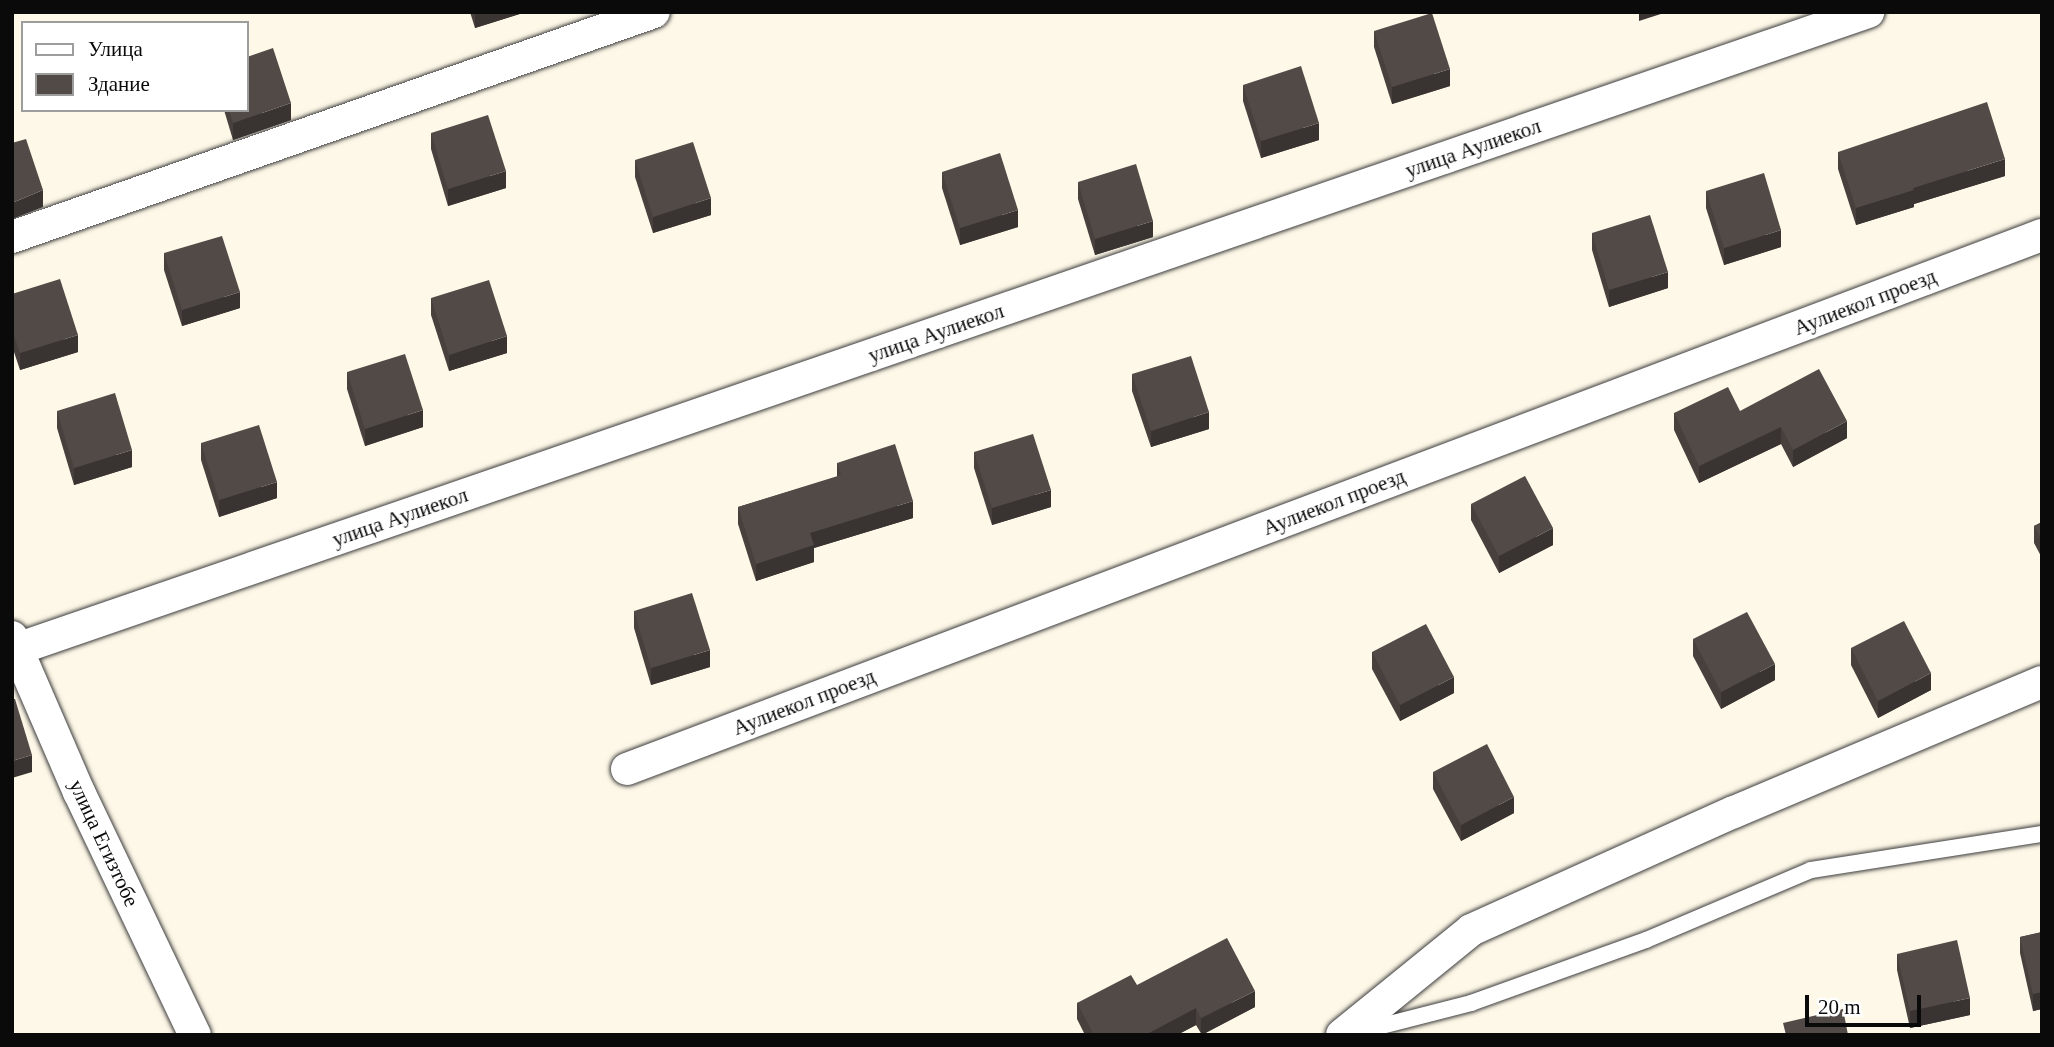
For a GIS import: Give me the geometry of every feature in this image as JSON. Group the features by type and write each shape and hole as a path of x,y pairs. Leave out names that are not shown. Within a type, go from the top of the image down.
{"street":[{"path":"12,237 654,12"},
{"name":"улица Аулиекол","path":"15,643 1868,12"},
{"name":"Аулиекол проезд","path":"626,769 2042,235"},
{"name":"улица Егизтобе","path":"15,643 79,792 195,1035"},
{"path":"1344,1035 1471,930 1734,812 2042,682"}],"lane":[{"path":"1344,1035 1471,1003 1646,940 1811,870 2042,834"}],"building":[{"path":"1432,13 1450,69 1392,87 1374,31"},
{"path":"273,48 291,103 233,123 230,112 248,112 248,57"},
{"path":"1301,66 1319,123 1261,141 1243,85"},
{"path":"1987,102 2005,159 1856,208 1838,152"},
{"path":"488,115 506,171 448,189 431,133"},
{"path":"26,139 43,190 12,203 12,143"},
{"path":"693,142 711,198 653,217 635,160"},
{"path":"1000,153 1018,210 960,228 942,172"},
{"path":"1136,164 1153,221 1095,239 1078,182"},
{"path":"1764,173 1781,230 1724,248 1706,191"},
{"path":"1650,215 1668,272 1609,290 1592,233"},
{"path":"222,236 240,292 182,310 164,253"},
{"path":"60,279 78,335 20,353 12,330 12,294"},
{"path":"489,280 507,336 449,355 431,298"},
{"path":"405,354 423,410 365,429 347,372"},
{"path":"1191,356 1209,412 1151,431 1132,374"},
{"path":"1819,369 1847,421 1793,450 1781,427 1699,466 1674,413 1728,387 1740,411"},
{"path":"115,393 132,450 74,468 57,411"},
{"path":"259,425 277,482 219,500 201,443"},
{"path":"1033,434 1051,490 992,508 974,452"},
{"path":"895,444 913,501 810,533 814,545 756,564 738,507 841,475 837,463"},
{"path":"1525,476 1553,528 1499,556 1471,504"},
{"path":"2042,522 2042,541 2034,526"},
{"path":"692,593 710,650 651,668 634,611"},
{"path":"1747,612 1775,664 1721,692 1693,639"},
{"path":"1904,621 1931,673 1878,701 1851,648"},
{"path":"1426,624 1454,677 1400,705 1372,652"},
{"path":"12,699 15,699 32,755 12,761"},
{"path":"1487,744 1514,797 1461,825 1433,772"},
{"path":"2042,932 2042,992 2033,994 2020,937"},
{"path":"1227,938 1255,991 1201,1018 1196,1008 1145,1035 1094,1035 1077,1003 1131,975 1137,985"},
{"path":"1957,940 1970,998 1910,1011 1897,954"},
{"path":"1843,1009 1848,1035 1786,1035 1783,1023"}]}
